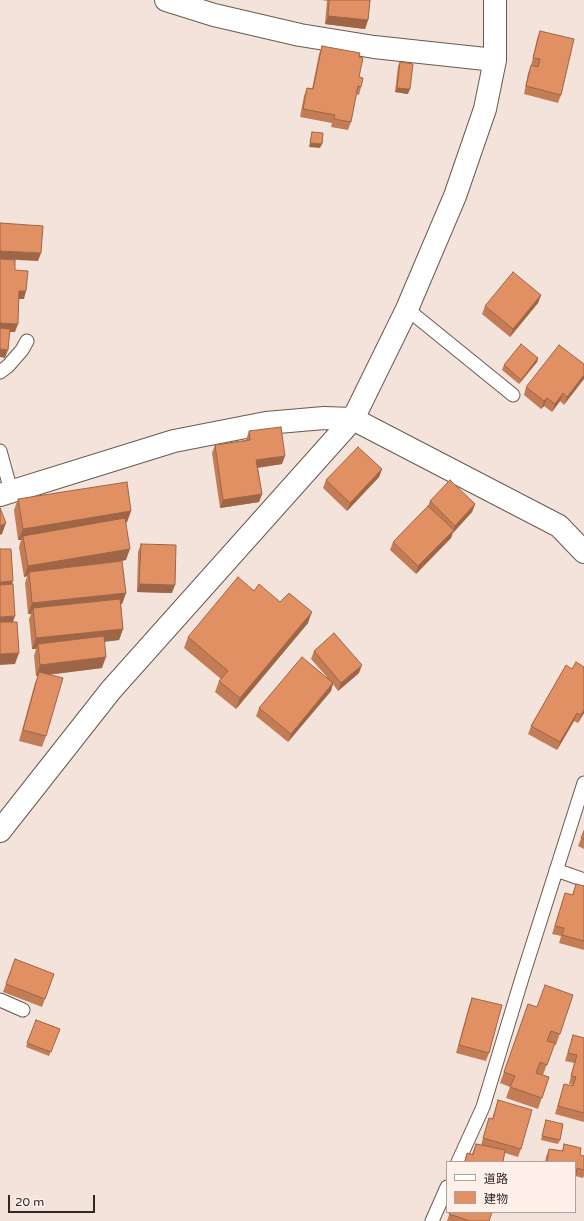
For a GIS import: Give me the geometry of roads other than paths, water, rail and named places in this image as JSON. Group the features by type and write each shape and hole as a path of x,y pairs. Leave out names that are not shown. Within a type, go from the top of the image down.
{"street":[{"path":"166,0 214,15 300,35 374,46 495,60"},
{"path":"0,831 111,690 353,419 407,309 455,196 485,109 495,60 495,0"},
{"path":"6,493 174,441 266,423 324,418 353,419 559,526 584,552"}],"lane":[{"path":"407,309 513,395"},
{"path":"0,372 8,366 22,350 27,341"},
{"path":"0,451 6,493"},
{"path":"458,1161 483,1107 584,783"},
{"path":"556,870 584,880"},
{"path":"0,1000 23,1010"},
{"path":"432,1221 446,1189"}]}
